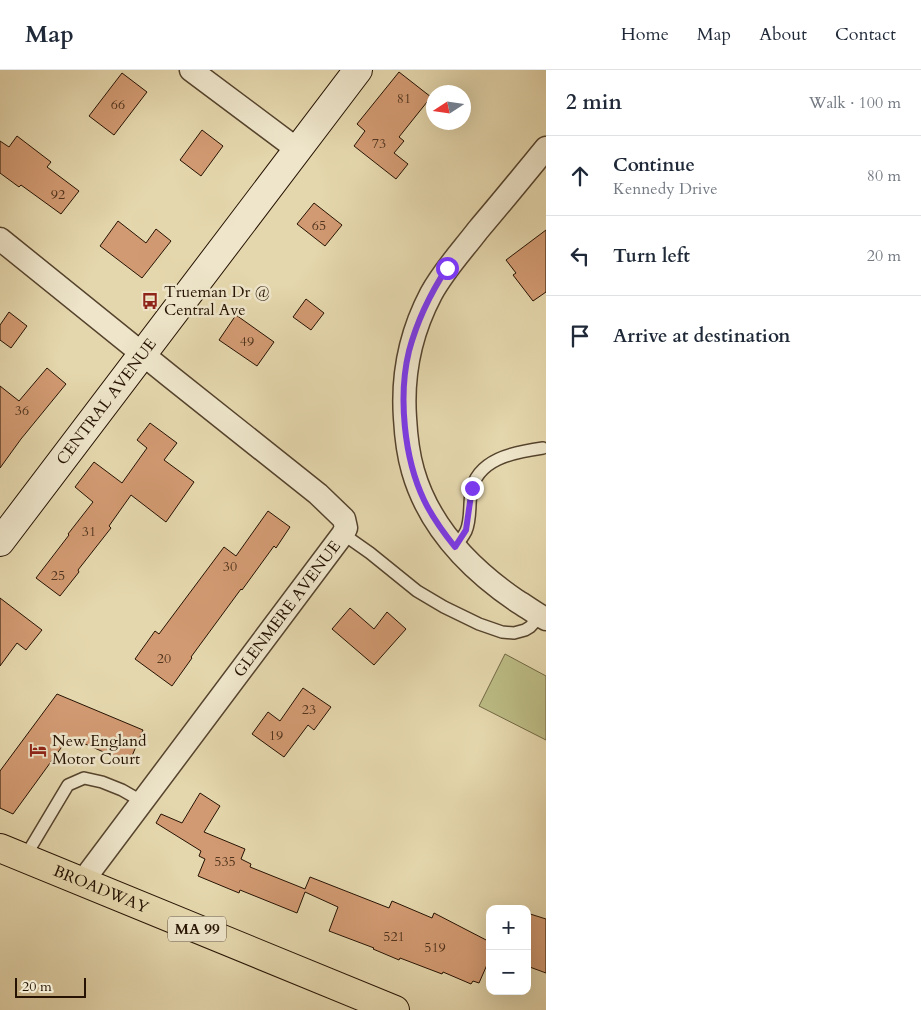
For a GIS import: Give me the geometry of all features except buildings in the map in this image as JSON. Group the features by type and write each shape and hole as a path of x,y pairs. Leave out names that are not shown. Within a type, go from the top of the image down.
{"main road":[{"name":"BROADWAY","path":"12,854 395,1010"}],"street":[{"path":"191,70 298,150"},
{"name":"CENTRAL AVENUE","path":"0,542 358,70"},
{"path":"543,617 484,576 455,547 438,525 412,469 406,438 404,391 409,352 418,323 430,295 447,268 546,148"},
{"name":"GLENMERE AVENUE","path":"0,239 318,494 344,519 346,528 82,882"}],"lane":[{"path":"455,547 466,530 472,488 480,473 493,462 508,454 543,448"},
{"path":"343,534 417,591 479,624 502,632 514,633 525,630 543,617"},
{"path":"12,854 68,785 84,778 102,782 122,790 142,802"}],"green space":[{"path":"505,654 546,676 546,740 479,706"}],"place":[{"name":"Trueman Dr @ Central Ave","path":"150,301"},
{"name":"New England Motor Court","path":"38,750"}],"route":[{"path":"447,268 430,295 418,323 409,352 404,391 404,409 406,438 412,469 424,500 438,525 455,547 466,530 472,488"}]}
